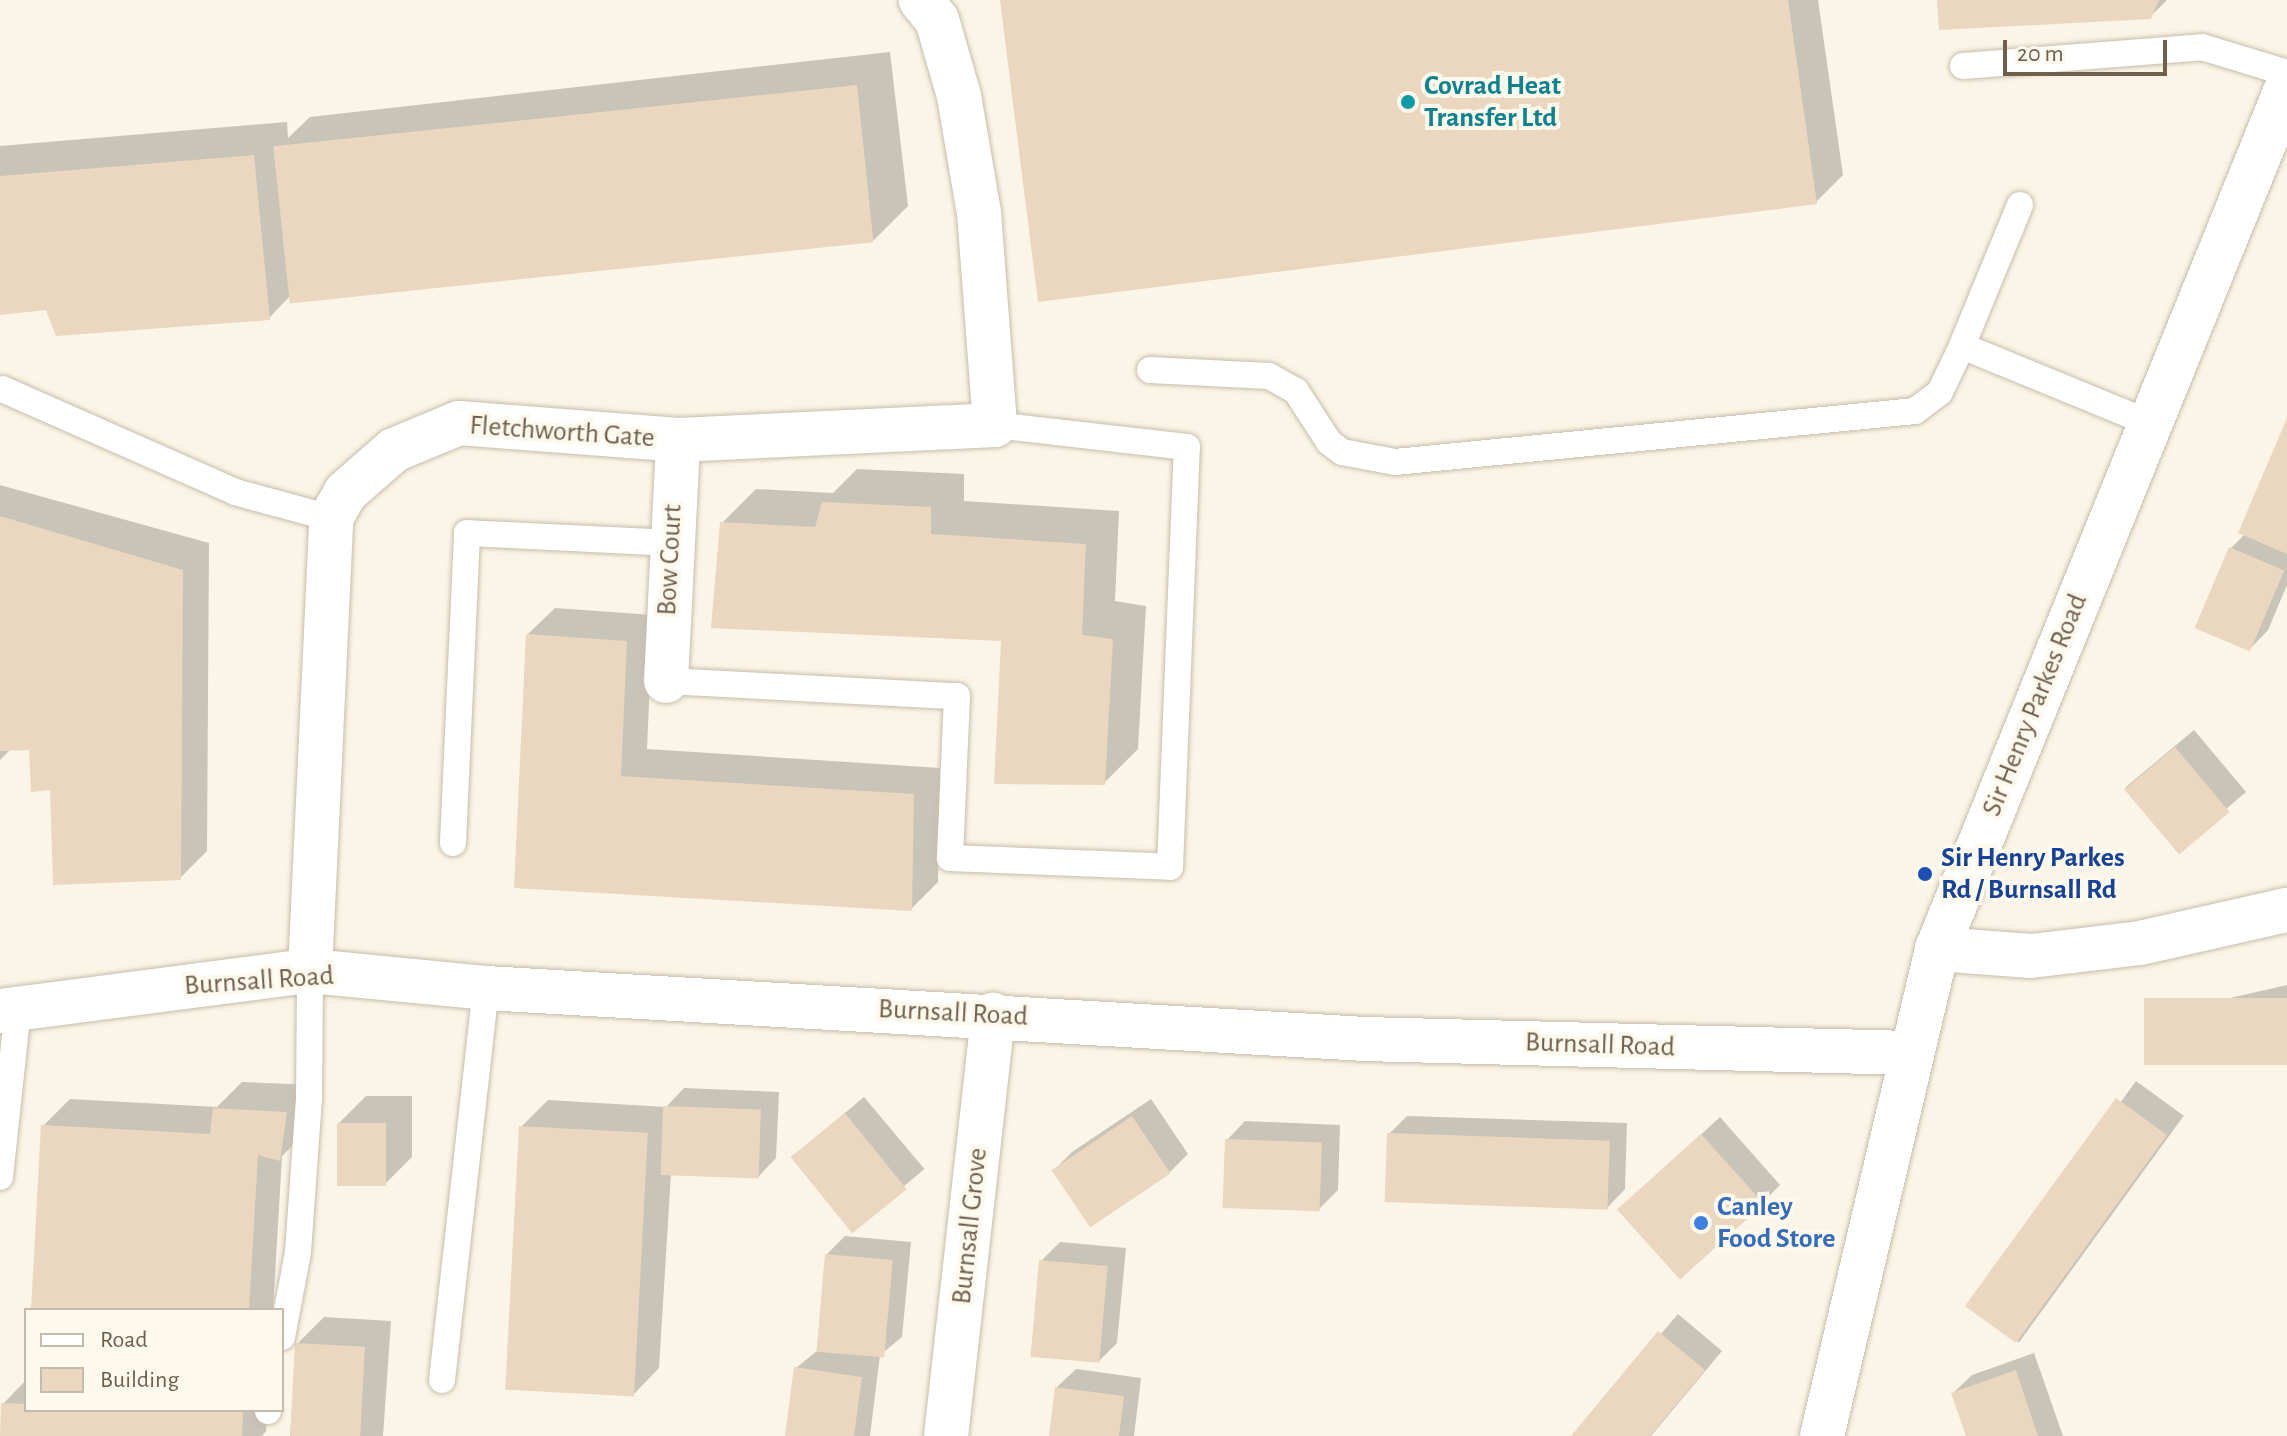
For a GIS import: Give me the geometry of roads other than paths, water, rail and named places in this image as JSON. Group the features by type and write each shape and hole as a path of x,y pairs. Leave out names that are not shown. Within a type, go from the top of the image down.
{"street":[{"path":"921,0 937,20 959,96 979,213 995,425"},
{"name":"Sir Henry Parkes Road","path":"1822,1436 1909,1053 1937,949 2287,87"},
{"name":"Fletchworth Gate","path":"331,518 346,492 394,450 459,423 678,440 995,425"},
{"name":"Bow Court","path":"666,681 670,543 678,440"},
{"path":"310,971 331,518"},
{"path":"1937,949 2031,956 2140,943 2287,910"},
{"name":"Burnsall Road","path":"9,1009 310,971 486,988 993,1015 1364,1039 1909,1053"},
{"name":"Burnsall Grove","path":"946,1436 993,1015"}],"lane":[{"path":"1963,66 2202,47 2287,73"},
{"path":"1150,370 1269,376 1296,391 1329,442 1342,452 1362,460 1395,462 1915,411 1940,392 2020,205"},
{"path":"1962,346 2150,423"},
{"path":"2,389 235,492 331,518"},
{"path":"666,681 957,696 950,858 1170,867 1187,447 995,425"},
{"path":"453,843 467,533 670,543"},
{"path":"284,1324 300,1221 310,971"},
{"path":"442,1380 486,988"},
{"path":"0,1177 9,1009"}],"place":[{"name":"Covrad Heat Transfer Ltd","path":"1408,102"},
{"name":"Sir Henry Parkes Rd / Burnsall Rd","path":"1925,874"},
{"name":"Canley Food Store","path":"1701,1223"}]}
